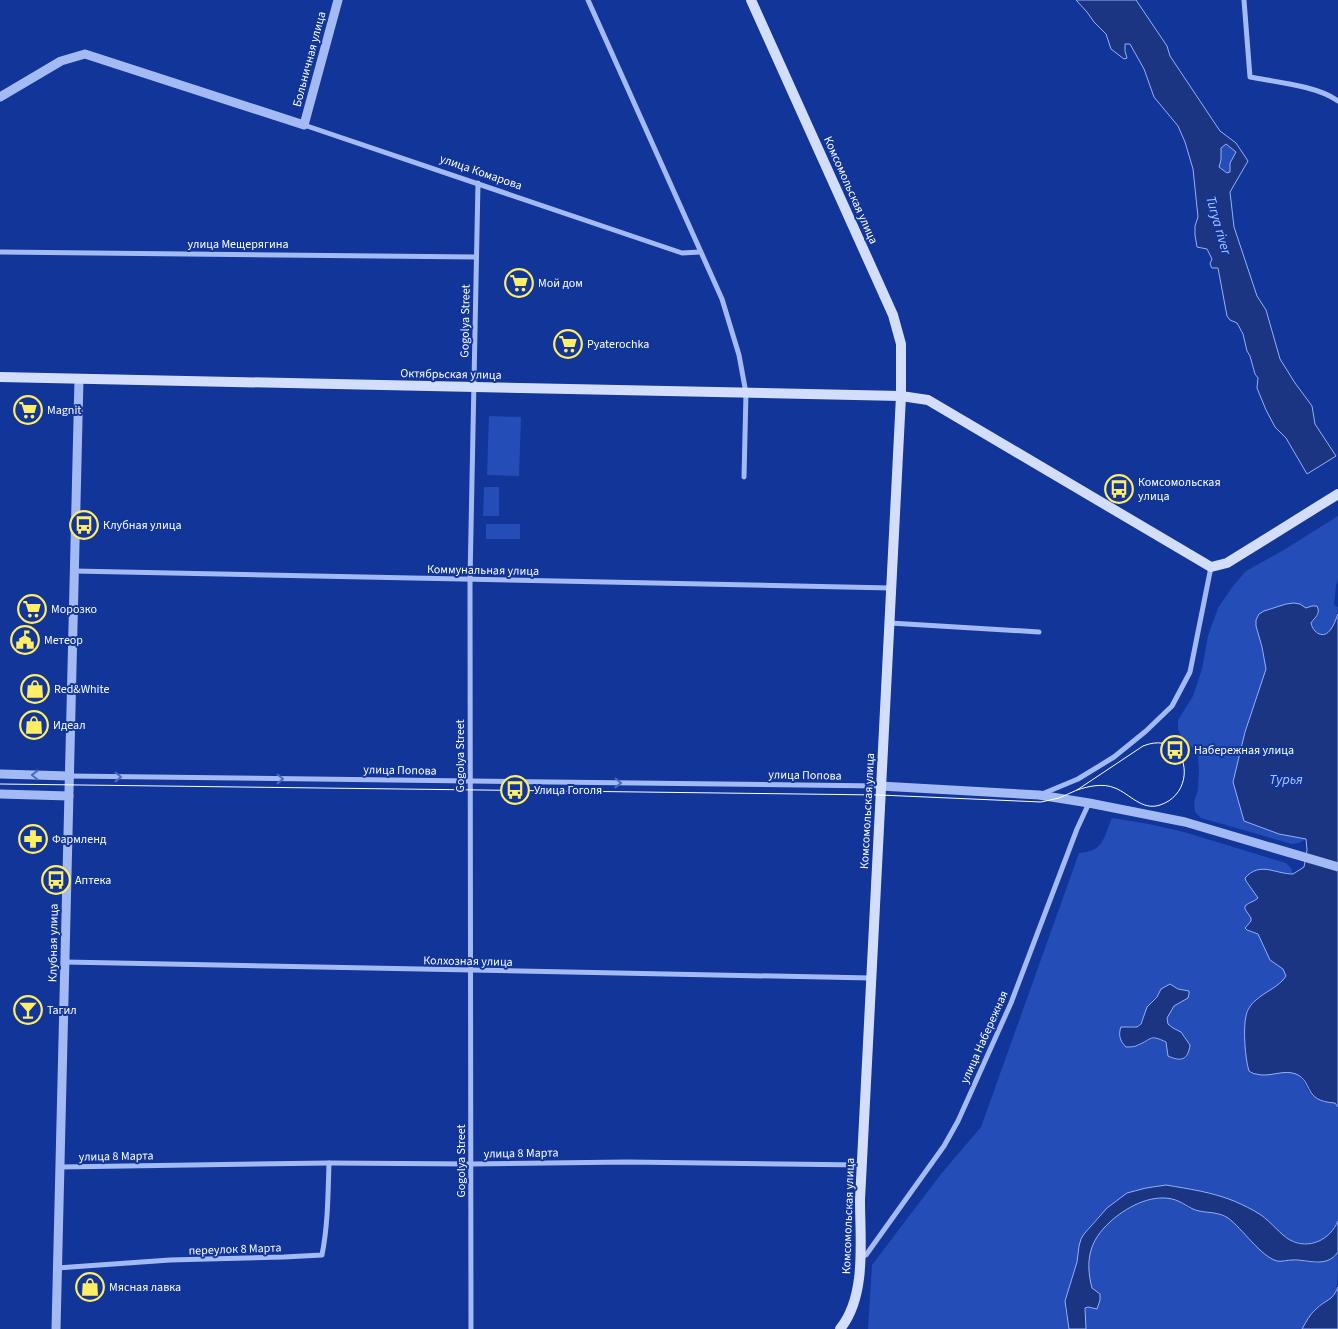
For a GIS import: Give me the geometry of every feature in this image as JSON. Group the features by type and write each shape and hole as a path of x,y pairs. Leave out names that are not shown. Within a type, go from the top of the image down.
{"main road":[{"name":"Комсомольская улица","path":"752,0 893,315 901,344 901,396 860,1200 860,1257 858,1284 854,1303 844,1327"},
{"name":"Октябрьская улица","path":"0,377 901,396 928,400 1211,567"},
{"path":"1211,567 1227,563 1338,494"}],"street":[{"name":"Больничная улица","path":"304,125 338,0"},
{"path":"588,0 722,299 739,355 746,393 744,476"},
{"path":"1244,0 1250,77 1310,89 1338,101"},
{"name":"улица Комарова","path":"0,97 61,61 85,54 304,125 682,253 700,252"},
{"name":"Gogolya Street","path":"471,1329 470,579 478,184"},
{"name":"улица Мещерягина","path":"0,252 476,257"},
{"name":"Клубная улица","path":"56,1329 79,378"},
{"path":"1039,795 1078,779 1114,756 1146,731 1172,706 1190,672 1211,567"},
{"name":"Коммунальная улица","path":"74,571 891,588"},
{"path":"889,623 1039,632"},
{"path":"0,774 69,776"},
{"name":"улица Попова","path":"69,776 880,786"},
{"path":"880,786 1039,795 1185,822 1338,867"},
{"path":"0,794 69,796"},
{"name":"улица Набережная","path":"860,1257 866,1255 944,1146 958,1121 1011,1003 1077,829 1089,804"},
{"name":"Колхозная улица","path":"65,962 871,978"},
{"name":"улица 8 Марта","path":"60,1167 329,1163 627,1162 862,1165"},
{"name":"переулок 8 Марта","path":"57,1268 170,1260 322,1255 328,1208 329,1163"}],"shaded area":[{"path":"1226,144 1236,152 1230,172 1227,173 1219,167 1221,148"},
{"path":"489,416 521,417 519,476 487,475"},
{"path":"484,487 499,487 499,516 483,516"},
{"path":"1338,516 1338,579 1334,605 1338,607 1335,622 1328,633 1322,635 1312,627 1311,623 1319,614 1312,606 1306,608 1294,603 1264,611 1256,626 1266,669 1245,732 1233,782 1239,800 1272,831 1306,839 1292,844 1201,818 1195,812 1194,802 1198,790 1198,757 1192,747 1182,739 1178,729 1178,720 1193,696 1202,669 1208,636 1218,608 1246,571"},
{"path":"486,524 520,524 520,539 486,539"},
{"path":"1112,818 1184,832 1286,863 1291,868 1293,874 1246,881 1258,898 1256,901 1248,903 1245,909 1251,918 1251,921 1246,926 1247,930 1258,934 1270,960 1283,969 1287,976 1283,982 1256,999 1265,1075 1285,1072 1296,1074 1315,1098 1335,1103 1338,1107 1338,1221 1324,1239 1312,1243 1298,1242 1290,1240 1245,1206 1215,1194 1166,1185 1107,1208 1081,1239 1065,1307 1069,1329 868,1329 872,1265 941,1174 981,1127 1079,853 1093,850 1102,843","holes":["1173,987 1183,989 1183,1001 1173,1006 1167,1018 1168,1024 1181,1032 1190,1044 1189,1051 1181,1059 1175,1059 1168,1046 1161,1039 1156,1038 1145,1041 1138,1046 1128,1026 1137,1027 1152,1000 1161,989"]},
{"path":"1170,1198 1179,1201 1188,1208 1216,1213 1228,1218 1284,1262 1291,1260 1316,1263 1335,1256 1338,1252 1335,1295 1316,1308 1302,1329 1086,1329 1085,1308 1092,1308 1095,1291 1090,1280 1089,1257 1097,1236 1111,1220 1127,1208 1145,1201"}],"water":[{"name":"Turya river","path":"1076,0 1136,0 1167,46 1170,56 1220,131 1236,143 1248,161 1230,192 1234,227 1257,296 1266,310 1280,359 1312,406 1315,424 1336,456 1307,474 1286,438 1275,427 1266,410 1257,388 1258,378 1247,351 1243,334 1237,323 1230,320 1227,316 1218,268 1212,268 1210,264 1212,259 1207,249 1197,247 1195,226 1198,217 1193,169 1178,126 1154,97 1144,69 1130,44 1125,44 1127,58 1124,59 1111,49 1106,34","holes":["1226,144 1236,152 1230,163 1230,172 1227,173 1219,167 1221,148"]},
{"name":"Турья","path":"1294,603 1306,608 1317,606 1318,613 1311,623 1314,630 1322,635 1333,626 1338,614 1338,1107 1335,1103 1318,1099 1313,1095 1301,1077 1296,1074 1286,1072 1261,1075 1249,1071 1246,1051 1245,1028 1248,1009 1286,976 1283,969 1270,960 1258,934 1245,928 1251,921 1251,918 1245,906 1258,898 1245,878 1256,870 1262,869 1293,874 1304,867 1307,850 1306,839 1279,834 1244,821 1233,782 1245,732 1266,669 1256,620 1259,614 1264,611"},
{"path":"1170,984 1178,989 1189,991 1188,998 1174,1006 1167,1018 1168,1024 1181,1032 1190,1045 1186,1057 1177,1059 1168,1056 1166,1042 1157,1038 1151,1038 1135,1046 1126,1047 1120,1038 1121,1027 1137,1027 1141,1024 1147,1007 1157,997 1161,989"},
{"path":"1166,1185 1209,1193 1234,1201 1261,1215 1287,1238 1297,1243 1311,1243 1324,1238 1338,1221 1338,1252 1333,1257 1322,1262 1277,1261 1264,1254 1225,1216 1195,1210 1172,1199 1147,1200 1130,1207 1116,1217 1097,1237 1090,1252 1089,1269 1092,1288 1100,1294 1100,1300 1097,1309 1085,1308 1086,1329 1069,1329 1065,1301 1077,1262 1079,1246 1084,1234 1107,1208 1127,1193"},
{"path":"1338,1287 1338,1329 1302,1329 1312,1313 1331,1298"}],"tram line":[{"path":"0,784 880,795 1041,802 1059,798 1077,790 1143,746 1158,743 1170,746 1179,753 1183,764 1184,776 1181,788 1173,798 1160,805 1147,806 1110,786 1086,787 1077,790"}],"place":[{"name":"Мой дом","path":"519,283"},
{"name":"Pyaterochka","path":"568,344"},
{"name":"Magnit","path":"28,410"},
{"name":"Комсомольская улица","path":"1119,489"},
{"name":"Клубная улица","path":"84,525"},
{"name":"Морозко","path":"32,609"},
{"name":"Метеор","path":"25,640"},
{"name":"Red&White","path":"35,689"},
{"name":"Идеал","path":"34,725"},
{"name":"Набережная улица","path":"1175,750"},
{"name":"Улица Гоголя","path":"515,790"},
{"name":"Фармленд","path":"33,839"},
{"name":"Аптека","path":"56,880"},
{"name":"Тагил","path":"28,1010"},
{"name":"Мясная лавка","path":"90,1287"}]}
